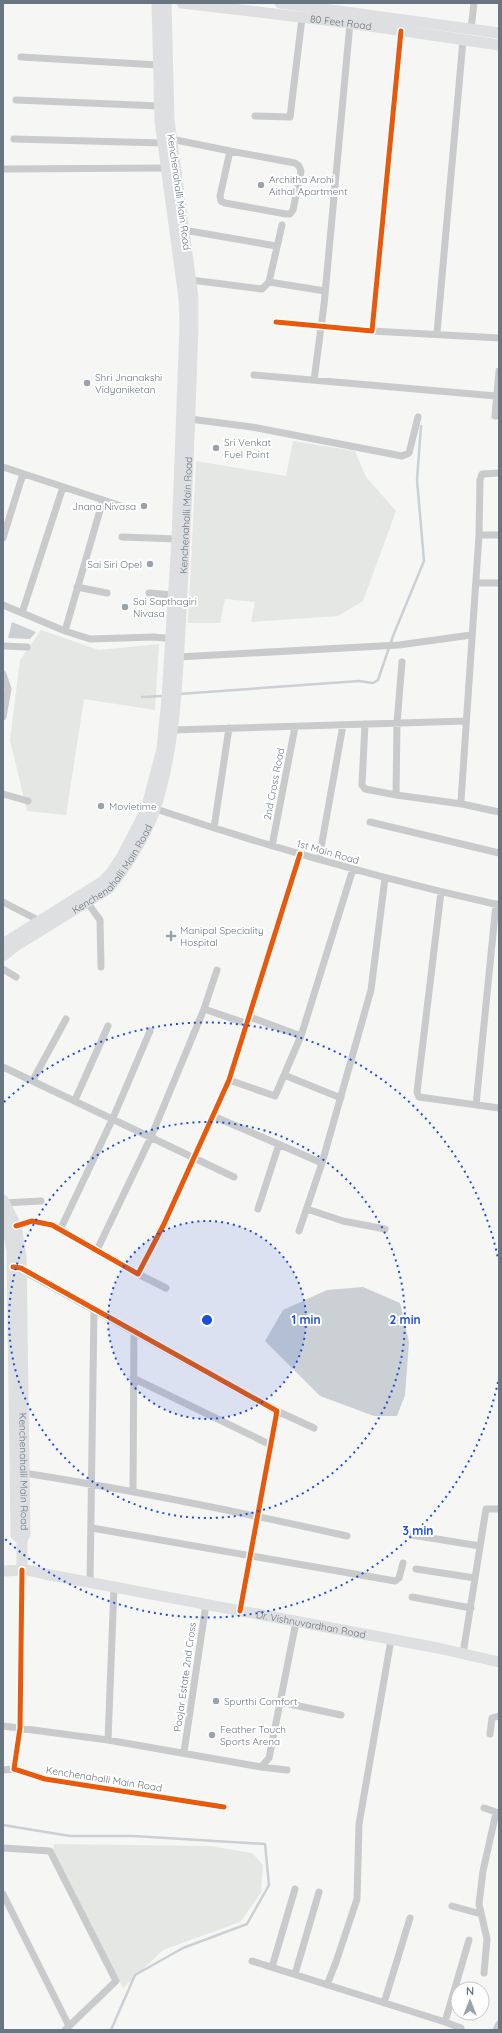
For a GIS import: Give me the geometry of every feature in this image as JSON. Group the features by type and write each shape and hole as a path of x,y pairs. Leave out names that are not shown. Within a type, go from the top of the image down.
{"main road":[{"name":"Kenchenahalli Main Road","path":"3,944 102,882 111,872 151,808 162,749 175,639 190,419 193,325 190,280 184,230 160,106 157,3"},
{"name":"Kenchenahalli Main Road","path":"3,956 17,944 108,889 118,878 129,860 151,808 170,750 178,656 175,639 173,594 184,298 166,168 169,120 166,3"},
{"name":"80 Feet Road","path":"182,3 350,23 499,45"},
{"name":"80 Feet Road","path":"280,3 499,33"},
{"name":"Kenchenahalli Main Road","path":"3,1220 10,1237 17,1268 24,1473 25,1534 22,1540 16,1534 17,1268 20,1243 16,1226 4,1202"},
{"path":"22,1540 22,1570"},
{"name":"Dr. Vishnuvardhan Road","path":"3,1571 22,1570 90,1582 499,1662"}],"street":[{"path":"471,29 474,3"},
{"path":"255,116 290,117 302,18"},
{"path":"314,380 325,291 350,23"},
{"path":"372,331 401,31"},
{"path":"437,333 463,40"},
{"path":"21,57 158,65"},
{"path":"16,100 160,106"},
{"path":"14,139 167,141 230,151 296,163 301,171 293,210 290,214 225,203 221,201 220,196 230,151"},
{"path":"3,169 166,168"},
{"path":"190,280 262,289 269,282 282,225"},
{"path":"184,230 276,246"},
{"path":"269,282 325,291"},
{"path":"276,322 321,325 372,331 437,333 499,338"},
{"path":"499,371 495,416 499,416"},
{"path":"254,375 496,396"},
{"path":"190,419 252,427 402,456 409,453 418,417"},
{"path":"3,467 121,506"},
{"path":"462,804 471,635 479,535 480,480 482,474 499,473"},
{"path":"3,538 23,474"},
{"path":"22,613 63,487"},
{"path":"65,631 102,500"},
{"path":"479,535 499,535"},
{"path":"122,537 176,539"},
{"path":"476,583 499,583"},
{"path":"77,587 107,593"},
{"path":"148,593 173,594"},
{"path":"3,605 65,631 90,639 154,637 175,639"},
{"path":"178,656 388,646 471,635"},
{"path":"3,646 26,647"},
{"path":"396,795 397,723 402,662"},
{"path":"3,674 8,689 3,717"},
{"path":"172,730 466,721"},
{"path":"365,724 362,785 365,789 462,804 499,812"},
{"path":"319,859 343,725"},
{"name":"2nd Cross Road","path":"272,846 295,727"},
{"path":"214,828 229,728"},
{"path":"3,794 28,800"},
{"name":"1st Main Road","path":"151,808 272,846 353,869 441,892 497,904"},
{"path":"370,822 499,853"},
{"path":"138,1274 164,1224 229,1080 249,1021 300,854"},
{"path":"229,1080 275,1096 301,1036 353,869"},
{"path":"300,1231 322,1163 371,990 386,878"},
{"path":"441,892 417,1092 419,1097 424,1099 499,1108"},
{"path":"3,902 40,921"},
{"path":"88,902 100,920 101,967"},
{"path":"476,1105 497,904"},
{"path":"3,969 16,977"},
{"path":"97,1250 151,1137 204,1009 217,970"},
{"path":"204,1009 301,1036"},
{"path":"33,1080 66,1019"},
{"path":"75,1100 108,1026"},
{"path":"60,1230 113,1118 150,1030"},
{"path":"3,1066 234,1177"},
{"path":"284,1075 341,1098"},
{"path":"213,1116 322,1163"},
{"path":"258,1209 279,1144"},
{"path":"4,1202 41,1201"},
{"path":"307,1209 343,1221 385,1229"},
{"path":"16,1226 32,1221 52,1225 138,1274 166,1288"},
{"path":"17,1268 277,1411 314,1428"},
{"path":"90,1582 92,1528 94,1310"},
{"path":"133,1491 134,1331"},
{"path":"134,1378 271,1445"},
{"path":"240,1611 252,1555 257,1516 277,1411"},
{"path":"24,1473 133,1491 347,1536"},
{"path":"464,1654 486,1509 499,1509"},
{"path":"92,1528 395,1581 399,1578 403,1562"},
{"path":"412,1535 480,1546"},
{"path":"416,1569 475,1578"},
{"path":"14,1770 20,1728 22,1570"},
{"path":"108,1740 114,1587"},
{"path":"412,1598 471,1608"},
{"name":"Poojar Estate 2nd Cross","path":"184,1752 206,1604"},
{"path":"261,1767 269,1758 296,1622"},
{"path":"326,1985 336,1962 357,1899 359,1824 391,1640"},
{"path":"280,1702 341,1715"},
{"path":"490,1734 492,1718 499,1716"},
{"path":"3,1726 108,1740 184,1752 261,1767 287,1770"},
{"name":"Kenchenahalli Main Road","path":"3,1770 14,1770 44,1779 224,1807"},
{"path":"484,1808 498,1813 483,1870 480,1904 487,1939 484,1973"},
{"path":"3,1848 50,1851 116,1981 67,2028 3,1894"},
{"path":"272,1967 295,1889"},
{"path":"295,1974 319,1892"},
{"path":"452,1906 481,1914"},
{"path":"384,2003 410,1918"},
{"path":"444,2022 469,1940"},
{"path":"252,1961 460,2028"},
{"path":"496,2030 499,2024"}],"shaded area":[{"path":"293,441 355,451 366,477 396,511 363,601 338,616 251,622 255,602 225,599 220,623 188,623 196,461 286,476"},
{"path":"12,622 36,632 30,639 8,638"},
{"path":"41,630 99,650 159,644 155,710 84,699 66,815 27,811 10,740 20,660"},
{"path":"363,1287 400,1303 409,1342 405,1395 397,1416 374,1416 320,1396 265,1341 283,1310 327,1290"},
{"path":"54,1844 210,1846 252,1853 263,1865 261,1893 240,1922 163,1950 123,1988 53,1851"}],"waterway":[{"path":"179,694 359,681 373,683 378,680 393,636 424,561 417,480 421,426"},
{"path":"142,697 164,696"},
{"path":"3,1825 70,1836 133,1836 265,1844 269,1885 247,1924 183,1948 135,1975 111,2030"}],"cycle path":[{"path":"276,322 372,331 401,31"},
{"path":"16,1226 32,1221 52,1225 138,1274 164,1224 229,1080 300,854"},
{"path":"13,1267 21,1268 277,1411 240,1611"},
{"path":"22,1570 20,1728 14,1769 45,1779 224,1807"}],"place":[{"name":"Architha Arohi Aithal Apartment","path":"261,185"},
{"name":"Shri Jnanakshi Vidyaniketan","path":"87,383"},
{"name":"Sri Venkat Fuel Point","path":"216,448"},
{"name":"Jnana Nivasa","path":"144,506"},
{"name":"Sai Siri Opel","path":"150,564"},
{"name":"Sai Sapthagiri Nivasa","path":"125,607"},
{"name":"Movietime","path":"101,806"},
{"name":"Manipal Speciality Hospital","path":"171,936"},
{"name":"Spurthi Comfort","path":"216,1701"},
{"name":"Feather Touch Sports Arena","path":"212,1735"}]}
